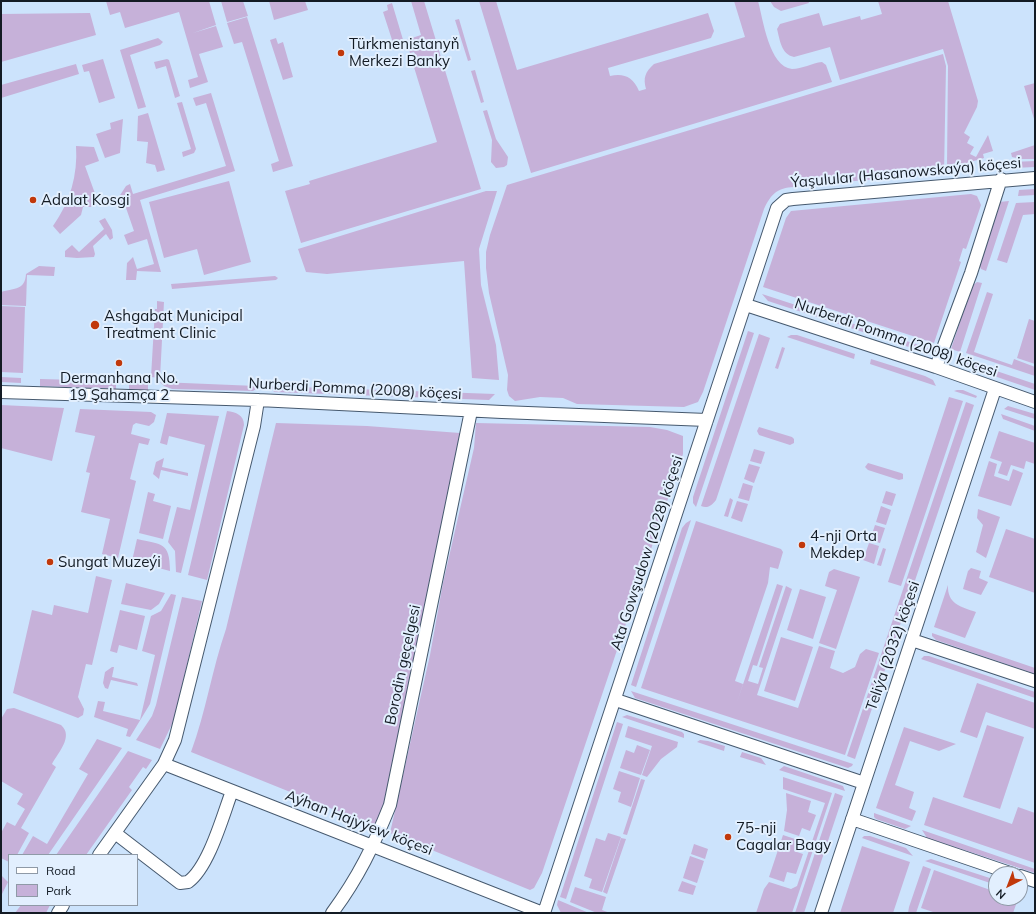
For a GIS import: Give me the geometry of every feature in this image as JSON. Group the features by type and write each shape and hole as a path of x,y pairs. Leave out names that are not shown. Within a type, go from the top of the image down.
{"street":[{"name":"Ýaşulular (Hasanowskaýa) köçesi","path":"781,203 786,200 793,199 1001,179 1035,178"},
{"path":"936,367 971,273 1001,179"},
{"name":"Ata Gowşudow (2028) köçesi","path":"544,913 616,700 746,305 774,215 781,203"},
{"name":"Nurberdi Pomma (2008) köçesi","path":"746,305 936,367 1035,402"},
{"name":"Teliýa (2032) köçesi","path":"821,913 995,389"},
{"name":"Nurberdi Pomma (2008) köçesi","path":"1,392 258,400 471,411 707,420"},
{"path":"100,854 164,764 179,725 254,426 258,400"},
{"name":"Borodin geçelgesi","path":"332,913 350,888 374,845 390,805 471,411"},
{"path":"912,640 1035,682"},
{"path":"616,700 864,783"},
{"name":"Aýhan Hajyýew köçesi","path":"164,764 374,845 544,913"},
{"path":"115,833 180,883 188,882 200,870 206,859 232,791"},
{"path":"852,820 989,866"}],"green space":[{"path":"106,1 209,1 216,25 193,33 216,26 223,47 199,54 208,82 190,88 188,80 198,77 179,12 125,28 120,12 110,15"},
{"path":"221,1 243,1 248,16 227,22"},
{"path":"269,1 305,1 308,10 274,20"},
{"path":"411,1 424,1 481,189 301,243 285,191 310,184 309,181 437,142 413,64 418,63 414,52 410,53 406,40 421,35"},
{"path":"479,1 496,1 517,70 708,13 714,31 711,38 608,68 610,76 620,75 628,77 634,82 639,91 646,89 646,75 654,64 745,37 734,1 758,1 768,41 778,60 784,66 792,69 822,62 826,65 832,82 531,173"},
{"path":"770,1 808,1 809,3 781,11 774,7"},
{"path":"878,1 948,1 978,101 977,107 964,133 970,137 967,143 974,147 970,154 976,157 988,135 993,151 983,154 984,158 967,163 947,165 948,66 943,49 840,80 830,47 794,57 786,53 780,42 777,29 780,24 819,13 823,26 860,16 861,20 882,14"},
{"path":"392,3 404,43 394,46 383,12 388,10 387,5"},
{"path":"90,13 96,35 1,62 1,14"},
{"path":"247,17 293,166 273,172 271,164 279,161 242,42 234,44 227,23"},
{"path":"459,19 471,60 468,61 455,20"},
{"path":"158,38 163,42 160,45 130,55 146,107 138,109 120,50"},
{"path":"276,38 278,44 283,42 293,77 283,80 270,40"},
{"path":"943,54 946,66 944,173 799,186 795,185 794,187 779,190 775,193 769,199 764,209 703,392 698,402 684,407 577,404 563,398 540,397 515,401 509,396 507,390 508,375 489,293 486,268 486,252 490,235 507,185"},
{"path":"103,59 115,98 99,103 89,71 84,72 82,65"},
{"path":"167,59 169,60 180,96 175,98 166,66 156,69 154,62"},
{"path":"76,64 79,74 1,98 1,85"},
{"path":"475,70 484,102 481,103 471,71"},
{"path":"1035,83 1035,122 1024,86"},
{"path":"211,93 235,171 140,200 161,272 137,271 136,280 126,280 127,263 133,257 137,269 154,264 147,239 128,245 124,235 134,231 125,205 116,206 115,203 126,186 130,184 133,194 226,166 206,103 196,106 193,98"},
{"path":"182,102 196,149 194,153 183,157 182,152 191,149 177,103"},
{"path":"487,110 496,139 508,157 507,165 504,167 496,168 491,162 492,140 483,111"},
{"path":"148,113 165,170 157,172 155,165 146,163 148,142 137,141 138,116"},
{"path":"123,119 120,153 105,158 96,134 111,129 110,123"},
{"path":"1035,145 1035,159 1021,159 1012,157 1011,153"},
{"path":"76,146 94,147 99,161 85,166 97,199 91,207 83,207 81,215 60,234 53,226 64,207 72,188 76,167"},
{"path":"1035,161 1035,167 1013,168 1013,162"},
{"path":"229,181 251,262 204,275 197,249 164,258 149,202"},
{"path":"1035,189 1035,195 1018,196 1019,190"},
{"path":"486,191 497,191 479,249 481,285 496,345 499,380 472,378 464,261 327,274 306,272 298,249"},
{"path":"971,194 977,196 981,205 966,249 963,248 959,261 961,262 934,343 763,287 786,218 791,211"},
{"path":"1009,201 986,271 981,269 979,265 999,202"},
{"path":"1035,202 1035,214 1023,215 1007,263 997,260 1016,203"},
{"path":"105,218 112,230 113,238 110,240 106,234 93,246 95,254 94,257 65,257 65,251 72,245 79,252 104,229 99,221"},
{"path":"39,266 55,267 54,276 27,275 26,306 1,305 1,292 21,286 24,283 26,274"},
{"path":"275,276 278,278 276,280 172,289 171,284"},
{"path":"977,282 982,283 960,352 951,349 972,286"},
{"path":"987,292 993,294 974,352 1012,365 1014,359 1035,367 1035,376 966,353"},
{"path":"762,294 931,349 921,351 768,301"},
{"path":"157,301 164,302 160,378 151,377 155,309 157,309"},
{"path":"1,306 25,307 23,373 1,372"},
{"path":"1029,319 1035,321 1035,364 1017,358"},
{"path":"748,331 754,333 696,507 693,503 693,497"},
{"path":"759,334 770,338 716,500 710,506 701,506"},
{"path":"797,335 855,354 854,359 787,337"},
{"path":"782,347 785,348 778,369 775,368"},
{"path":"871,359 925,376 933,380 936,386 870,364"},
{"path":"964,360 1035,384 1035,390 962,365"},
{"path":"1,377 21,378 21,383 1,382"},
{"path":"40,379 116,381 116,389 40,386"},
{"path":"129,382 148,383 148,390 129,390"},
{"path":"160,382 256,386 256,389 253,391 172,389 164,386"},
{"path":"271,386 495,394 489,400 274,392"},
{"path":"963,390 977,396 976,398 954,391"},
{"path":"949,397 963,401 901,586 888,582"},
{"path":"966,402 974,405 855,759 847,756"},
{"path":"1,405 64,408 52,461 1,448"},
{"path":"1008,406 1035,414 1035,419 1004,409"},
{"path":"80,409 151,412 156,415 154,422 149,426 136,423 133,425 131,434 150,439 148,445 139,443 130,479 136,481 118,558 102,554 110,519 81,512 90,473 86,472 95,436 75,432"},
{"path":"227,411 241,416 244,425 207,580 188,575"},
{"path":"167,413 219,416 181,573 176,572 175,551 168,542 177,507 190,510 205,445 169,436 167,445 160,443"},
{"path":"1001,414 1035,426 1035,431 1003,419"},
{"path":"276,423 367,426 460,433 384,806 377,827 191,752 201,722 226,629"},
{"path":"476,423 650,427 667,430 683,436 683,454 542,873 534,888 530,890 390,833 430,655 443,583 474,448"},
{"path":"759,427 792,437 794,439 794,443 790,445 759,435 757,431"},
{"path":"999,431 1035,443 1035,464 1026,461 1024,469 1011,465 1007,476 998,473 1002,462 990,458"},
{"path":"754,449 765,452 761,464 750,461"},
{"path":"164,458 162,467 188,473 188,476 161,470 159,479 153,474 156,462"},
{"path":"989,461 997,464 994,476 1009,481 1013,469 1023,473 1011,506 978,496"},
{"path":"868,463 901,473 903,474 903,479 899,480 868,470 865,467"},
{"path":"749,464 760,467 754,483 744,479"},
{"path":"743,483 753,486 749,501 738,498"},
{"path":"886,491 896,494 892,506 882,503"},
{"path":"148,492 155,494 153,501 171,506 163,539 139,533"},
{"path":"730,498 733,500 728,517 724,516"},
{"path":"737,501 748,504 742,522 731,518"},
{"path":"881,506 891,510 886,525 876,522"},
{"path":"978,509 1000,517 986,558 976,552 983,525 977,518"},
{"path":"691,520 636,687 631,685 682,528"},
{"path":"696,521 781,549 783,552 778,569 770,567 768,583 735,681 743,684 736,705 777,584 783,586 757,666 753,665 748,681 758,684 763,668 759,667 786,586 792,589 757,695 798,708 819,646 835,651 830,668 843,673 855,667 860,654 866,649 879,653 845,755 641,688"},
{"path":"875,525 885,528 880,543 870,540"},
{"path":"1006,529 1035,539 1035,593 989,577"},
{"path":"137,539 158,544 166,549 170,561 170,571 132,561"},
{"path":"869,543 879,546 874,564 863,560"},
{"path":"883,548 886,549 881,566 877,565"},
{"path":"971,568 981,571 979,578 988,582 981,595 963,589 968,571"},
{"path":"834,569 860,577 836,649 819,643 837,590 825,586 829,572"},
{"path":"96,576 112,580 92,665 86,664 78,697 84,709 83,715 78,718 13,693 32,610 52,615 54,605 88,613"},
{"path":"126,583 165,593 159,604 151,610 121,604"},
{"path":"948,585 948,591 952,601 960,606 976,612 965,638 934,627"},
{"path":"800,589 826,597 813,639 787,630"},
{"path":"171,594 176,595 150,704 130,737 126,736 128,729 94,717 98,701 105,702 103,711 140,720 155,655 142,651 151,616 161,611"},
{"path":"182,597 202,601 174,720 160,749 136,740 152,716 156,705"},
{"path":"120,610 145,616 137,650 119,645 117,653 110,651"},
{"path":"932,633 1035,668 1035,674 936,640 932,636"},
{"path":"781,637 813,647 795,701 764,691"},
{"path":"924,656 929,656 1035,692 1035,698 921,659"},
{"path":"114,667 112,677 137,683 138,686 111,680 108,689 105,688 103,683 105,672"},
{"path":"977,683 1035,703 1035,729 986,712 977,738 960,732"},
{"path":"631,691 853,764 848,768 635,698"},
{"path":"14,708 61,725 65,729 66,734 64,744 52,764 56,767 21,828 29,833 18,854 8,854 8,862 1,858 1,833 7,822 15,826 25,809 17,804 23,794 1,781 1,719 7,709"},
{"path":"627,715 682,732 684,734 684,738 622,717"},
{"path":"617,722 623,724 566,899 560,897"},
{"path":"987,725 1024,737 1000,809 963,797"},
{"path":"628,726 678,742 677,747 661,759 647,777 642,775 652,746 625,737"},
{"path":"904,727 956,744 939,751 910,741 895,785 914,792 909,808 916,811 912,821 876,808"},
{"path":"97,739 122,748 49,854 23,854 33,836 47,844 88,774 79,769"},
{"path":"700,740 725,746 724,751 697,742"},
{"path":"637,745 650,750 641,775 620,768 626,750 634,753"},
{"path":"128,751 152,760 146,769 143,767 129,787 132,790 87,854 57,854"},
{"path":"742,752 761,758 766,765 740,757"},
{"path":"784,766 843,786 845,791 779,770"},
{"path":"619,771 640,778 631,807 618,802 621,792 613,789"},
{"path":"783,777 832,793 792,913 756,913 764,889 769,882 791,889 797,886 825,803 783,789"},
{"path":"641,779 645,780 627,835 623,834"},
{"path":"786,793 811,801 808,812 816,815 810,831 802,828 799,836 784,831 787,810"},
{"path":"835,793 843,796 804,913 795,913"},
{"path":"933,797 1012,824 1018,807 1035,813 1035,863 924,825"},
{"path":"874,813 911,826 905,829 876,819 874,817"},
{"path":"922,830 1026,866 1013,866 927,838"},
{"path":"608,833 621,837 602,892 589,888 592,879 584,876 596,838 605,841"},
{"path":"783,835 798,840 794,851 803,854 796,874 787,872 784,882 769,877"},
{"path":"864,836 870,836 906,848 913,856 862,838"},
{"path":"621,838 626,839 607,894 603,892"},
{"path":"694,844 708,849 705,859 691,854"},
{"path":"862,846 910,862 893,913 840,913"},
{"path":"690,856 704,861 697,883 683,878"},
{"path":"931,859 988,877 988,882 925,861"},
{"path":"923,866 931,869 916,913 908,913 909,907"},
{"path":"1028,867 1035,869 1035,873 1028,871"},
{"path":"934,870 988,889 988,906 1016,906 1013,913 936,913 921,908"},
{"path":"1,875 8,882 1,896"},
{"path":"682,881 696,886 693,895 678,891"},
{"path":"575,887 606,897 602,910 610,913 597,913 570,902"},
{"path":"558,900 589,913 561,913 557,905"},
{"path":"20,906 50,906 46,913 15,913"}],"place":[{"name":"Türkmenistanyň Merkezi Banky","path":"341,53"},
{"name":"Adalat Kosgi","path":"33,200"},
{"name":"Ashgabat Municipal Treatment Clinic","path":"95,325"},
{"name":"Dermanhana No. 19 Şahamça 2","path":"119,363"},
{"name":"4-nji Orta Mekdep","path":"802,545"},
{"name":"Sungat Muzeýi","path":"50,562"},
{"name":"75-nji Cagalar Bagy","path":"728,837"}]}
